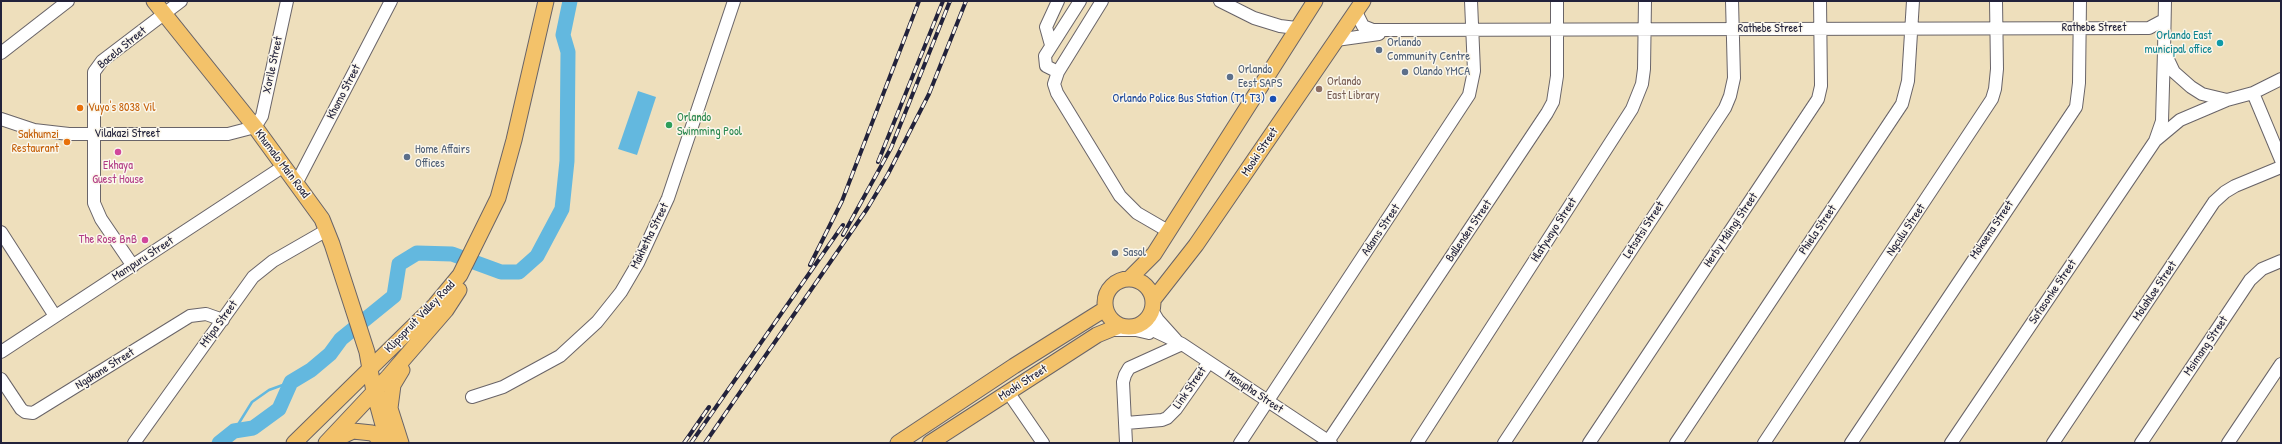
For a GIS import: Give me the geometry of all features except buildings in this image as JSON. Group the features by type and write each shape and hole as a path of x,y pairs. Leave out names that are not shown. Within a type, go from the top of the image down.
{"main road":[{"name":"Khumalo Main Road","path":"154,1 255,127 317,210 327,230 368,357"},
{"name":"Klipspruit Valley Road","path":"488,229 507,167 546,1"},
{"name":"Klipspruit Valley Road","path":"326,443 446,310 463,278 513,177 554,1"},
{"path":"1129,279 1143,284 1150,292 1153,305 1149,317 1140,324 1113,328 1105,305 1110,287 1117,282 1129,279 1154,254 1292,34 1315,1"},
{"name":"Mooki Street","path":"1153,305 1196,245 1359,6"},
{"name":"Klipspruit Valley Road","path":"294,443 353,384 368,357 395,343 463,278"},
{"name":"Mooki Street","path":"898,443 1105,305"},
{"path":"390,408 392,389 398,376 436,328 446,310"},
{"name":"Mooki Street","path":"930,443 1008,392 1113,328"},
{"path":"353,384 361,359 368,357 377,346 395,343"},
{"path":"368,357 378,387 388,443"},
{"path":"378,387 390,408 401,443"},
{"path":"331,443 353,431 372,433 385,443"}],"street":[{"path":"1,53 68,1"},
{"name":"Bacela Street","path":"132,266 101,219 94,203 92,82 97,66 165,15 180,1"},
{"name":"Xorile Street","path":"255,127 262,116 287,1"},
{"name":"Khomo Street","path":"297,182 391,1"},
{"name":"Makhetha Street","path":"472,397 503,387 560,356 597,322 621,292 641,258 668,198 734,1"},
{"path":"1051,45 1046,27 1058,1"},
{"path":"1058,72 1046,66 1045,62 1051,45 1080,1"},
{"path":"1102,1 1058,72 1054,84 1057,93 1120,196 1137,213 1168,231"},
{"path":"1220,1 1254,18 1280,26 1292,34"},
{"name":"Adams Street","path":"1240,443 1469,95 1474,71 1471,1"},
{"name":"Ballenden Street","path":"1329,442 1547,113 1555,91 1558,30 1556,1"},
{"name":"Hlatywayo Street","path":"1418,443 1632,109 1642,84 1645,1"},
{"name":"Letsatsi Street","path":"1504,443 1725,108 1730,96 1734,78 1732,1"},
{"name":"Herby Mdingi Street","path":"1589,443 1818,99 1821,86 1820,1"},
{"name":"Phiela Street","path":"1676,443 1902,104 1908,81 1913,1"},
{"name":"Ngculu Street","path":"1764,443 1992,99 1995,89 1997,69 1996,1"},
{"name":"Mokoena Street","path":"1850,443 2076,107 2079,84 2080,1"},
{"name":"Sofasonke Street","path":"1951,443 2155,141 2162,121 2165,1"},
{"name":"Rathebe Street","path":"1359,6 1363,26 1373,30 2150,28 2164,20"},
{"path":"2150,28 2164,37"},
{"name":"Rathebe Street","path":"1336,40 1390,30"},
{"path":"2164,50 2174,72 2191,87 2202,94 2227,100"},
{"name":"Sofasonke Street","path":"2155,141 2180,120 2227,100 2253,93 2281,79"},
{"path":"2253,93 2281,160"},
{"name":"Vilakazi Street","path":"1,119 34,130 94,134 228,134 255,127"},
{"name":"Mampuru Street","path":"1,352 284,166"},
{"name":"Molahloe Street","path":"2052,443 2214,202 2225,192 2235,186 2281,167"},
{"name":"Mtipa Street","path":"134,443 246,286 262,268 327,230"},
{"path":"1,232 56,316"},
{"name":"Msimang Street","path":"2141,443 2250,280 2262,269 2281,261"},
{"name":"Masupha Street","path":"1153,305 1158,320 1175,341"},
{"name":"Ngakane Street","path":"1,379 21,409 25,412 33,413 190,316 206,314 222,320"},
{"name":"Masupha Street","path":"1140,324 1175,341 1209,362 1329,442"},
{"path":"1113,328 1140,330 1175,341"},
{"path":"1126,443 1123,382 1129,368 1175,341"},
{"name":"Link Street","path":"1126,423 1162,420 1167,418 1176,409 1209,362"},
{"path":"2228,443 2281,364"},
{"path":"1008,392 1043,443"}],"water":[{"path":"638,91 656,97 637,155 618,149"}],"waterway":[{"path":"219,443 234,431 253,428 279,409 291,382 311,370 330,354 341,339 394,296 399,264 417,253 452,254 501,272 519,272 537,256 562,209 567,161 568,52 563,35 570,1"},
{"path":"234,431 252,402 269,390 291,382"}],"railway":[{"path":"810,265 842,201 919,1"},
{"path":"878,162 943,1"},
{"path":"843,235 891,148 950,1"},
{"path":"705,443 867,209 888,174 929,94 966,1"},
{"path":"691,443 843,225"},
{"path":"684,443 709,407"}],"place":[{"name":"Orlando East municipal office","path":"2220,43"},
{"name":"Orlando Community Centre","path":"1379,50"},
{"name":"Olando YMCA","path":"1405,72"},
{"name":"Orlando Eest SAPS","path":"1230,77"},
{"name":"Orlando East Library","path":"1319,89"},
{"name":"Orlando Police Bus Station (T1, T3)","path":"1273,99"},
{"name":"Vuyo's 8038 Vil","path":"80,108"},
{"name":"Orlando Swimming Pool","path":"669,125"},
{"name":"Sakhumzi Restaurant","path":"67,142"},
{"name":"Ekhaya Guest House","path":"118,152"},
{"name":"Home Affairs Offices","path":"407,157"},
{"name":"The Rose BnB","path":"145,240"},
{"name":"Sasol","path":"1115,253"}]}
